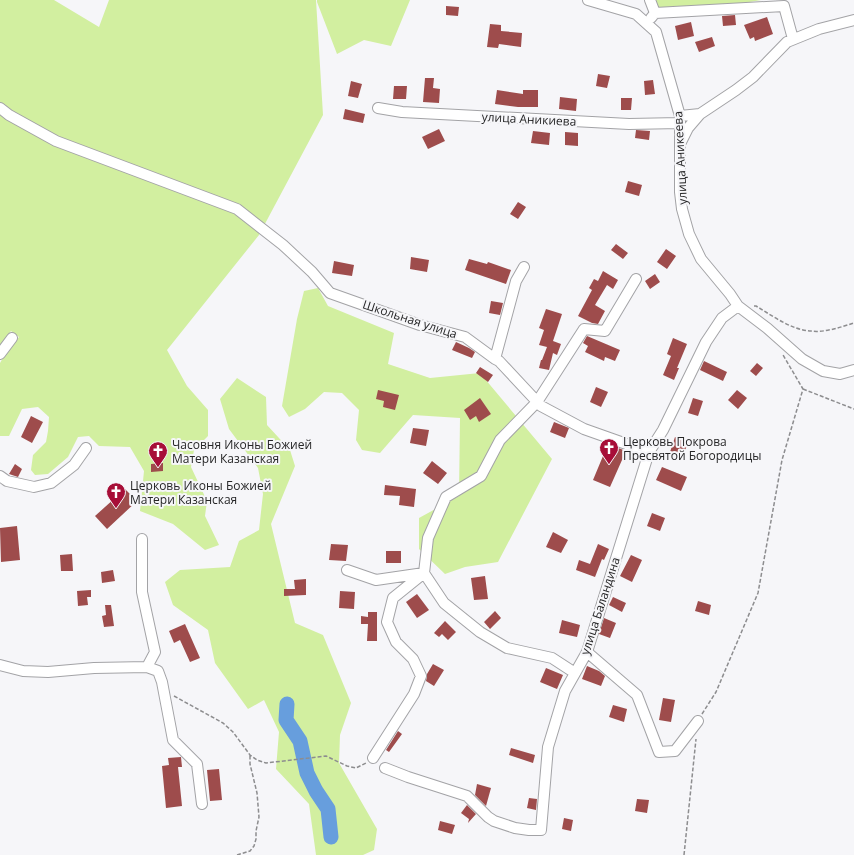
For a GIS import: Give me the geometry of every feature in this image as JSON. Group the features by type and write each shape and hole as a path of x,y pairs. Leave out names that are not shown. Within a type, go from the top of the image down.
{"street":[{"name":"улица Аникеева","path":"588,0 636,14 656,32 680,119 680,192 682,209 689,234 701,259 738,306 767,328 802,359 823,371 840,374 854,370"},
{"path":"650,0 655,13"},
{"path":"655,13 784,6 793,39"},
{"path":"647,24 655,13"},
{"path":"680,143 688,128 700,114 753,76 787,42 819,29 854,20"},
{"name":"Школьная улица","path":"0,108 9,115 56,141 237,209 283,245 312,272 330,293 420,325 465,337 499,361 541,406 584,429 649,452"},
{"name":"улица Аникиева","path":"378,108 402,112 629,124 680,119 700,114"},
{"path":"495,359 516,281 524,267"},
{"path":"575,673 552,658 507,648 480,632 444,603 424,573 428,538 446,498 481,476 500,440 537,402 584,329 605,331 636,279"},
{"name":"улица Баландина","path":"385,768 467,796 494,821 515,828 541,830 548,747 565,691 587,652 649,452 663,430 706,342 722,318 738,306"},
{"path":"0,354 12,338"},
{"path":"0,476 7,481 34,488 51,483 74,465 86,448"},
{"path":"142,539 142,592 155,652 147,666"},
{"path":"347,570 376,580 424,573"},
{"path":"373,758 414,694 421,676 413,659 396,642 387,622 393,598 424,573"},
{"path":"587,652 637,695 659,752 675,751 698,721"},
{"path":"0,665 22,671 48,672 94,668 147,666 158,671 164,690 173,740 197,764 202,804"}],"path":[{"path":"738,306 756,306 778,320 796,328 811,332 854,323"},
{"path":"783,355 803,389 854,409"},
{"path":"698,721 716,692 758,593 782,460 803,389"},
{"path":"164,690 223,723 250,755 257,760 266,763 326,756 347,766 356,768 373,758"},
{"path":"684,855 696,737"},
{"path":"237,855 250,852 254,846 259,817 257,793 250,764 250,755"}],"green space":[{"path":"0,0 54,0 99,27 109,0 316,0 323,115 259,235 167,350 187,386 208,410 208,436 194,450 191,467 207,501 205,516 219,545 205,550 173,524 140,511 144,471 130,447 99,446 89,436 78,437 68,457 48,474 35,475 31,470 33,455 46,442 49,417 38,407 22,409 9,436 0,436 0,363 19,337 11,331 0,345"},
{"path":"317,0 410,0 391,46 364,40 337,54"},
{"path":"654,0 761,0 738,4 662,12"},
{"path":"318,288 328,306 394,333 388,364 430,378 480,373 552,459 498,562 465,567 445,574 419,549 419,518 459,496 460,418 413,415 380,453 362,450 356,440 359,410 342,393 324,392 305,409 289,417 282,406 297,319 304,291"},
{"path":"237,378 266,397 267,425 290,450 295,466 271,524 295,623 323,635 351,703 340,735 339,763 377,829 374,850 363,855 316,855 309,804 276,769 279,732 264,700 248,709 215,663 208,630 173,605 165,582 180,570 230,567 239,541 259,530 263,494 258,468 229,429 220,399"}],"building":[{"path":"446,6 459,7 458,16 446,15"},
{"path":"735,15 736,25 723,26 722,16"},
{"path":"767,17 773,34 755,41 754,37 750,39 744,25"},
{"path":"691,22 694,36 678,40 675,26"},
{"path":"490,24 501,25 501,31 522,33 521,47 499,44 498,48 487,47"},
{"path":"712,37 715,46 699,52 695,42"},
{"path":"598,74 610,76 607,88 596,86"},
{"path":"425,78 434,78 433,88 440,89 439,103 423,102"},
{"path":"653,80 655,94 645,95 644,81"},
{"path":"351,81 362,84 358,98 348,96"},
{"path":"394,86 407,86 406,99 393,99"},
{"path":"497,90 523,94 523,90 538,90 538,107 518,107 495,104"},
{"path":"560,97 577,99 576,111 559,109"},
{"path":"621,98 632,98 631,110 621,110"},
{"path":"345,109 365,114 363,123 343,119"},
{"path":"439,129 445,141 428,149 422,137"},
{"path":"636,130 650,131 649,140 635,138"},
{"path":"533,131 550,133 549,145 531,143"},
{"path":"565,132 578,133 578,146 565,145"},
{"path":"628,181 642,185 639,196 625,192"},
{"path":"518,202 526,207 518,219 510,214"},
{"path":"616,244 628,253 623,259 611,250"},
{"path":"666,249 676,256 667,269 657,262"},
{"path":"411,257 429,260 427,272 410,269"},
{"path":"469,259 487,264 488,262 511,270 506,284 465,270"},
{"path":"334,261 354,265 352,276 332,273"},
{"path":"603,271 618,280 613,289 607,285 595,305 605,311 598,324 592,323 578,316 592,290 589,288 594,279 598,281"},
{"path":"655,274 660,282 650,289 645,281"},
{"path":"491,301 503,303 500,315 489,313"},
{"path":"546,309 562,314 553,341 561,344 557,355 553,353 549,370 539,368 547,347 539,345 544,330 539,328"},
{"path":"587,336 620,350 615,361 605,357 604,361 585,352 588,346 583,343"},
{"path":"673,338 687,344 677,368 679,368 674,380 663,375 671,356 667,354"},
{"path":"456,342 475,352 472,358 452,350"},
{"path":"704,361 727,372 723,381 700,370"},
{"path":"757,363 763,368 756,376 750,371"},
{"path":"480,367 493,375 488,382 476,373"},
{"path":"596,387 608,392 601,407 590,402"},
{"path":"378,390 399,395 395,410 383,407 384,401 376,399"},
{"path":"737,390 747,398 738,409 728,400"},
{"path":"480,398 491,414 479,422 476,416 470,420 464,410"},
{"path":"693,398 703,401 698,416 688,413"},
{"path":"31,416 43,422 32,443 21,437"},
{"path":"554,422 569,428 565,438 550,432"},
{"path":"413,428 429,430 426,446 410,443"},
{"path":"675,437 688,442 683,457 670,452"},
{"name":"Церковь Покрова Пресвятой Богородицы","path":"608,444 626,451 610,487 593,480"},
{"path":"432,461 447,473 438,484 423,473"},
{"name":"Часовня Иконы Божией Матери Казанская","path":"163,463 163,471 151,472 151,464"},
{"path":"15,464 22,469 18,477 9,474"},
{"path":"662,467 687,477 681,491 656,480"},
{"path":"385,485 416,489 414,507 399,505 400,496 384,495"},
{"name":"Церковь Иконы Божией Матери Казанская","path":"125,489 137,501 107,529 95,516"},
{"path":"652,513 665,518 660,531 647,526"},
{"path":"17,526 20,560 1,562 0,528"},
{"path":"553,532 568,540 561,553 546,547"},
{"path":"331,544 348,545 346,561 329,560"},
{"path":"598,544 609,549 604,560 602,559 595,577 576,570 579,560 590,564"},
{"path":"386,551 401,551 401,563 386,563"},
{"path":"72,554 73,571 61,571 60,555"},
{"path":"631,555 642,560 632,582 620,576"},
{"path":"113,570 115,581 102,583 101,572"},
{"path":"485,576 488,599 474,600 471,578"},
{"path":"306,579 306,595 284,596 284,589 295,589 294,580"},
{"path":"91,590 91,597 87,597 88,605 78,606 77,591"},
{"path":"340,591 355,592 354,609 339,608"},
{"path":"417,594 429,610 417,618 406,602"},
{"path":"613,597 626,603 622,612 609,605"},
{"path":"698,601 711,605 709,615 695,611"},
{"path":"105,605 111,605 114,626 104,627 102,616 106,615"},
{"path":"495,611 501,618 490,629 484,622"},
{"path":"368,612 377,612 377,641 367,641 368,624 361,624 361,616 368,617"},
{"path":"604,618 616,623 610,638 599,634"},
{"path":"562,620 580,625 577,637 559,633"},
{"path":"445,621 456,632 448,640 442,634 439,637 434,633"},
{"path":"185,624 200,658 190,662 180,640 174,643 169,631"},
{"path":"433,664 444,670 434,686 426,681 427,674"},
{"path":"587,666 599,671 605,676 601,686 582,679"},
{"path":"546,668 563,675 557,689 540,682"},
{"path":"663,698 675,700 671,722 659,720"},
{"path":"613,705 627,709 624,722 609,717"},
{"path":"398,731 402,734 389,752 386,750"},
{"path":"511,748 535,755 533,763 509,755"},
{"path":"181,757 182,767 178,767 182,806 166,808 162,766 169,765 168,758"},
{"path":"219,769 222,800 210,801 207,770"},
{"path":"477,784 491,788 486,806 475,795"},
{"path":"529,798 537,799 536,810 527,808"},
{"path":"637,799 649,800 647,813 635,811"},
{"path":"467,805 476,814 468,823 469,819 461,813"},
{"path":"564,818 573,820 571,831 562,829"},
{"path":"440,821 455,825 452,834 438,830"}],"waterway":[{"path":"287,704 286,720 300,741 307,773 316,791 328,809 331,837"}],"place":[{"name":"Церковь Покрова Пресвятой Богородицы","path":"609,465"},
{"name":"Часовня Иконы Божией Матери Казанская","path":"158,468"},
{"name":"Церковь Иконы Божией Матери Казанская","path":"116,509"}]}
